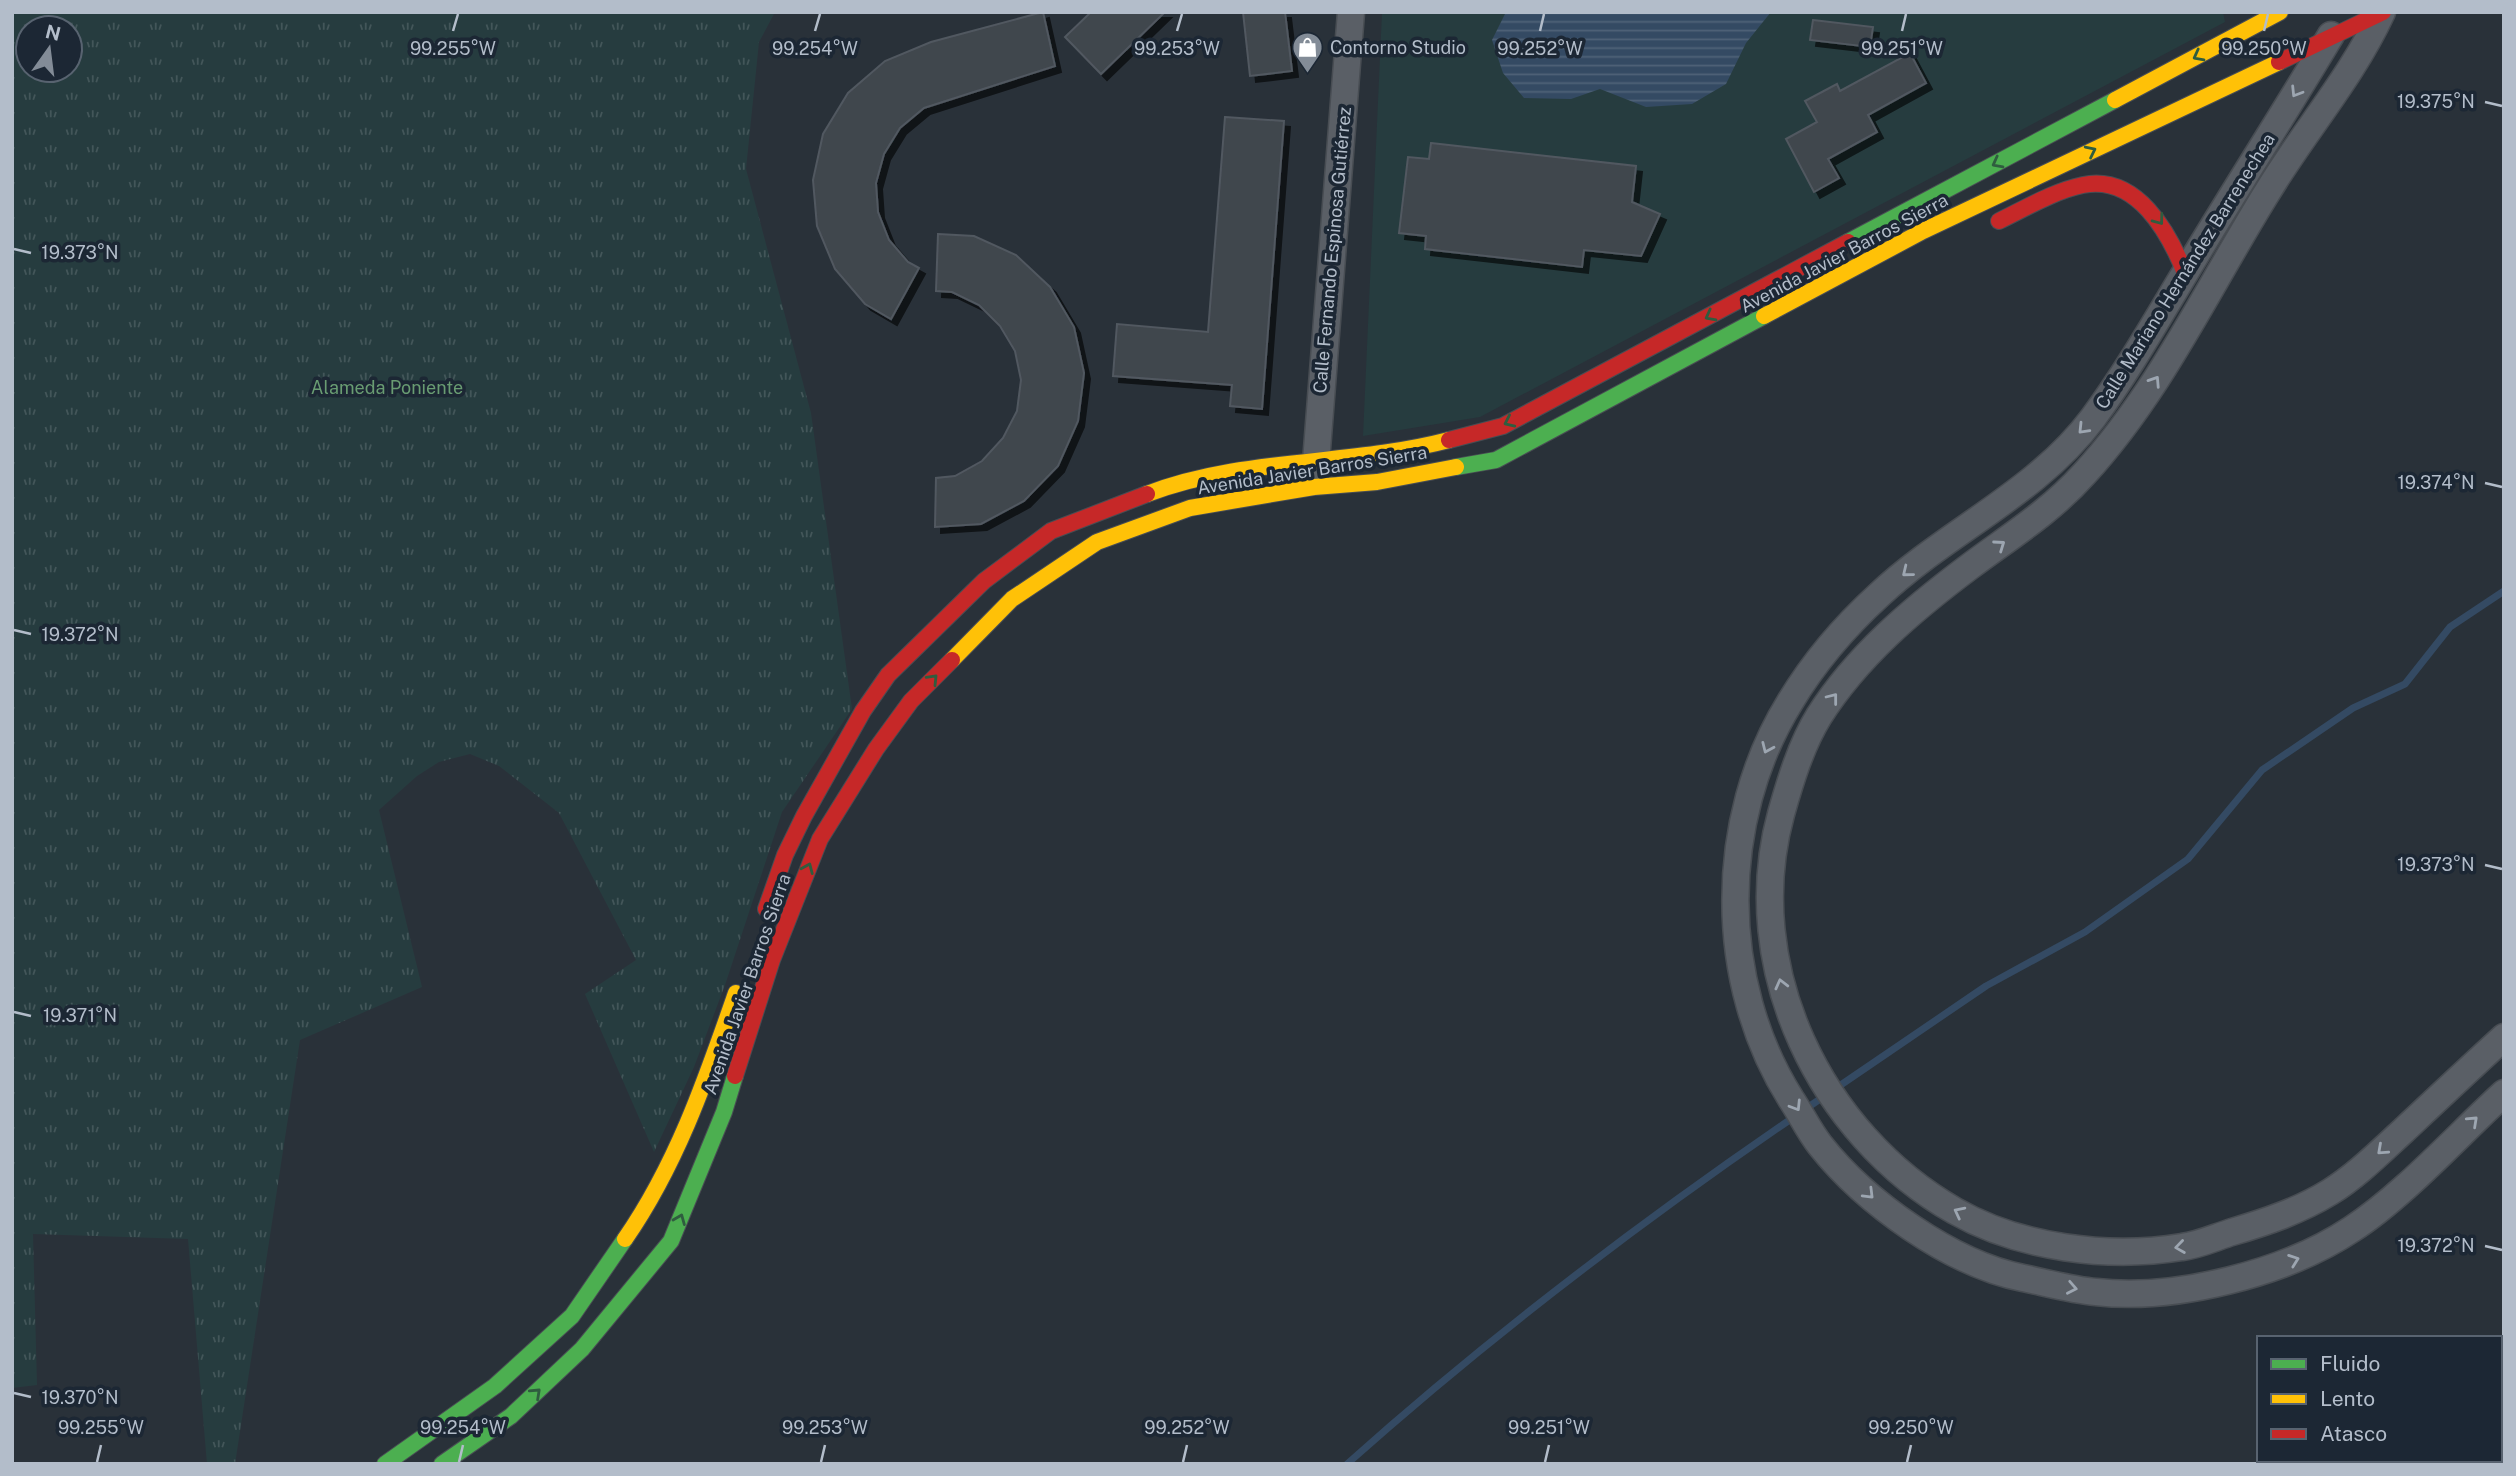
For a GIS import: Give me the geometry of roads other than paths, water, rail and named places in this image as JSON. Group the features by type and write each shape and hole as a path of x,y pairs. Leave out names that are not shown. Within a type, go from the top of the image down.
{"street":[{"name":"Calle Fernando Espinosa Gutiérrez","path":"1314,487 1351,12"},
{"name":"Avenida Javier Barros Sierra","path":"762,920 785,855 804,816 863,711 888,675 984,581 1051,531 1171,485 1315,459 1404,452 1503,426 2280,12"},
{"name":"Calle Mariano Hernández Barrenechea","path":"2344,12 2091,421 2019,490 1948,539 1880,594 1827,649 1789,702 1764,752 1746,806 1739,849 1735,921 1746,993 1771,1067 1821,1146 1877,1203 1944,1248 2012,1276 2100,1293 2194,1289 2258,1273 2308,1255 2355,1228 2504,1093"},
{"name":"Avenida Javier Barros Sierra","path":"442,1464 510,1416 582,1349 671,1241 724,1112 772,960 820,839 876,749 911,701 1012,599 1097,542 1190,508 1314,487 1377,482 1496,460 1923,231 2382,13"},
{"name":"Calle Mariano Hernández Barrenechea","path":"2382,13 2368,42 2268,190 2194,320 2123,430 2043,515 1968,568 1867,654 1819,717 1797,764 1781,815 1771,859 1768,924 1782,990 1804,1048 1844,1117 1898,1173 1958,1213 1980,1222 2025,1239 2105,1253 2184,1247 2293,1212 2335,1189 2504,1037"},
{"path":"1978,230 2087,184 2110,188 2143,202 2158,217 2172,239 2185,273"},
{"path":"1783,306 1905,260"},
{"name":"Avenida Javier Barros Sierra","path":"385,1464 495,1386 572,1316 644,1212 681,1143 743,973"}],"water":[{"path":"1506,12 1771,12 1746,43 1726,84 1692,104 1646,107 1600,89 1571,99 1524,98 1503,73 1492,40"}],"waterway":[{"path":"1804,1110 1986,986 2085,932 2188,859 2262,770 2353,708 2405,684 2450,627 2504,591"},
{"path":"1347,1464 1400,1417 1565,1283 1794,1117"}],"place":[{"name":"Contorno Studio","path":"1307,74"}],"park label":[{"name":"Alameda Poniente","path":"387,387"}]}
